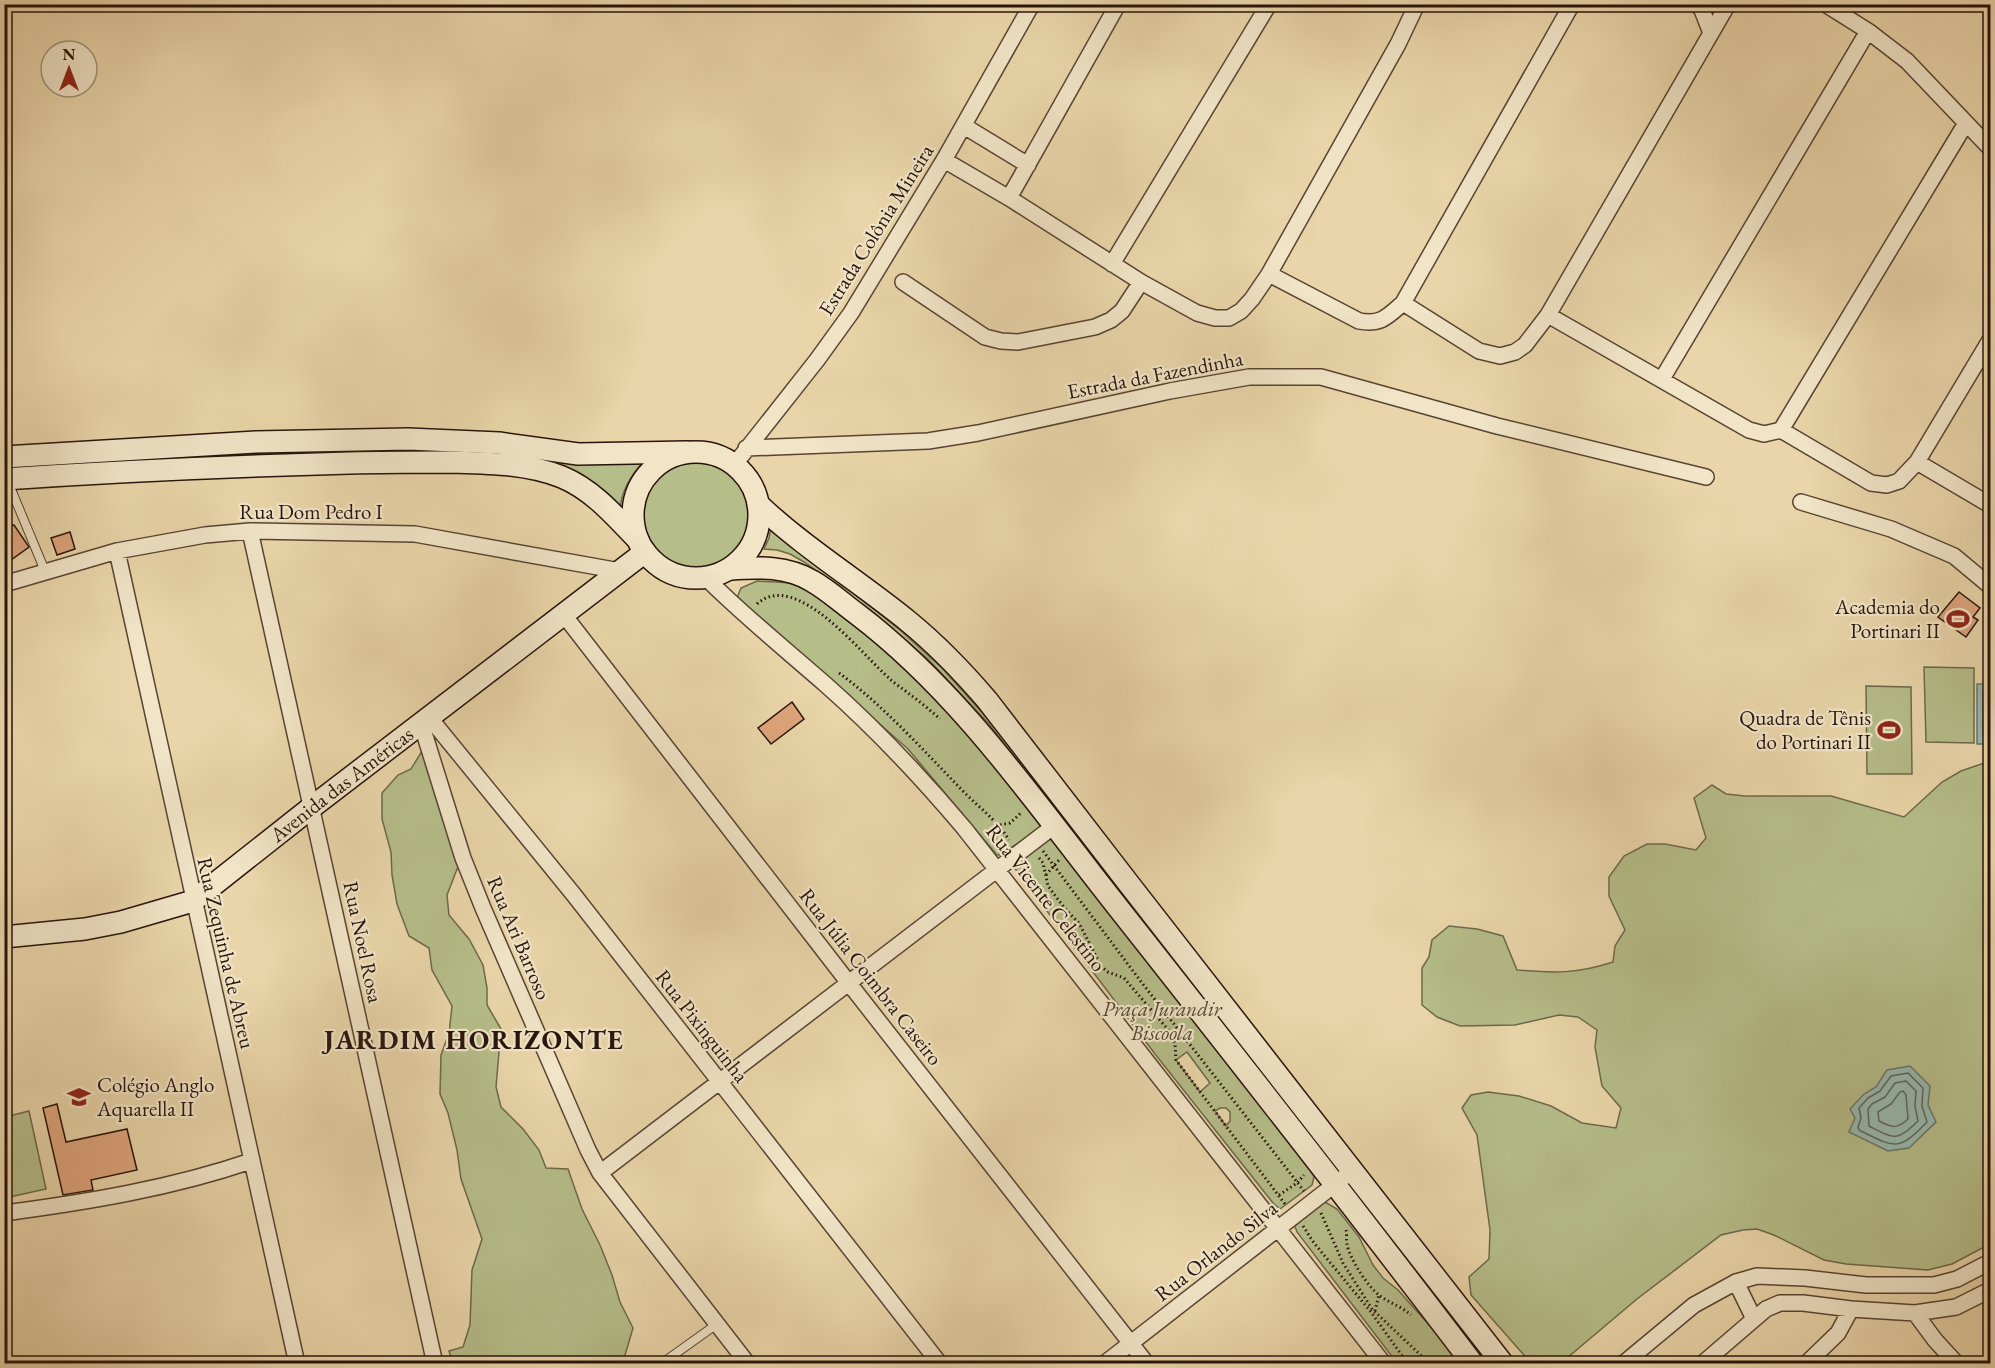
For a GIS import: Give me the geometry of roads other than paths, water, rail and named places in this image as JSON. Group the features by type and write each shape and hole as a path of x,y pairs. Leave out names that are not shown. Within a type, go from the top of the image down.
{"main road":[{"path":"4,457 256,442 408,439 499,443 578,454 704,452 720,456 740,456 760,506 760,524 754,542 745,557 731,569 706,578 689,578 657,565 598,499 578,484 537,469 510,465 401,462 232,466 5,476"},
{"path":"641,546 633,522 634,502 641,484 653,469 668,458 687,452"},
{"path":"760,506 787,531 909,622 962,672 987,700 1503,1364"},
{"name":"Avenida das Américas","path":"4,937 103,925 193,901 620,571 641,546"},
{"path":"731,569 771,568 809,579 878,629 917,665 976,728 1336,1185 1473,1364"}],"street":[{"name":"Estrada Colônia Mineira","path":"740,456 817,360 851,313 964,126 1032,4"},
{"path":"1008,198 1118,4"},
{"path":"1112,264 1269,4"},
{"path":"944,160 1141,282 1197,313 1215,318 1229,318 1241,311 1252,299 1269,274 1398,44 1417,4"},
{"path":"1269,274 1359,321 1379,321 1388,317 1403,303 1572,4"},
{"path":"1697,4 1702,10 1711,33"},
{"path":"1403,303 1479,351 1500,356 1515,352 1526,345 1548,315 1728,4"},
{"path":"1825,4 1868,31 1906,61 1990,148"},
{"path":"1662,379 1868,31"},
{"path":"1781,430 1966,123"},
{"path":"964,126 1028,165"},
{"path":"903,282 985,337 1018,342 1095,327 1111,320 1122,311 1141,282"},
{"path":"1548,315 1749,430 1764,434 1781,430 1871,483 1887,485 1899,481 1917,462 1990,340"},
{"name":"Estrada da Fazendinha","path":"740,456 928,441 978,433 1249,376 1321,377 1497,426 1706,477"},
{"path":"1917,462 1990,505"},
{"path":"1801,502 1891,529 1954,556 1990,586"},
{"name":"Rua Dom Pedro I","path":"4,584 117,551 205,534 250,531 415,534 620,571"},
{"name":"Rua Noel Rosa","path":"250,531 435,1364"},
{"name":"Rua Zequinha de Abreu","path":"117,551 297,1364"},
{"name":"Rua Vicente Celestino","path":"706,578 826,685 885,740 922,779 996,868 1384,1364"},
{"name":"Rua Júlia Coimbra Caseiro","path":"564,615 1147,1364"},
{"name":"Rua Pixinguinha","path":"425,720 574,895 940,1364"},
{"name":"Rua Ari Barroso","path":"425,720 463,858 588,1150 600,1173 748,1364"},
{"path":"600,1173 996,868 1054,826"},
{"path":"4,1213 65,1205 143,1190 220,1172 251,1161"},
{"name":"Rua Orlando Silva","path":"1104,1364 1352,1172"},
{"path":"1623,1364 1694,1305 1736,1282 1757,1276 1805,1278 1866,1285 1917,1286 1946,1283 1990,1262"},
{"path":"1736,1282 1754,1318"},
{"path":"1886,1312 1890,1285"},
{"path":"1702,1364 1754,1318 1780,1303 1915,1313 1956,1307 1990,1290"},
{"path":"1806,1364 1838,1333 1851,1309"},
{"path":"1915,1313 1957,1364"}],"lane":[{"path":"5,476 45,572"},
{"path":"661,1364 717,1324"}],"water":[{"path":"1977,684 1990,684 1990,744 1977,744"},
{"path":"1910,1066 1930,1086 1928,1105 1936,1122 1909,1148 1888,1151 1849,1132 1855,1118 1850,1109 1864,1094 1876,1087 1887,1070"}],"place":[{"name":"Academia do Portinari II","path":"1958,619"},
{"name":"Quadra de Tênis do Portinari II","path":"1889,730"},
{"name":"Colégio Anglo Aquarella II","path":"79,1097"}],"district":[{"name":"JARDIM HORIZONTE","path":"474,1040"}],"park label":[{"name":"Praça Jurandir Biscoola","path":"1162,1021"}]}
